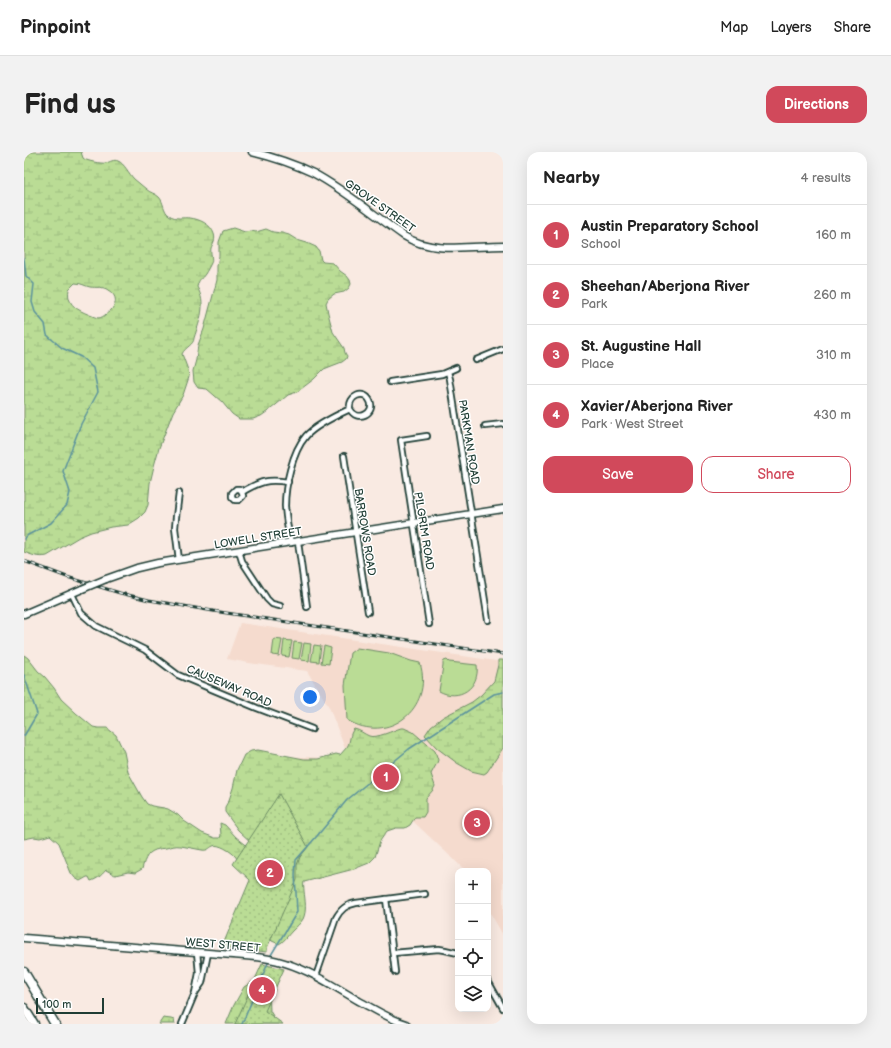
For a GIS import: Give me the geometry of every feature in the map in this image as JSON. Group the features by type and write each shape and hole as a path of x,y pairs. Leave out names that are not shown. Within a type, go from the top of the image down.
{"highway":[{"path":"24,972 55,1024"},
{"path":"24,1008 34,1024"}],"main road":[{"name":"GROVE STREET","path":"252,152 287,163 314,174 413,242 426,246 442,248 503,246"},
{"name":"LOWELL STREET","path":"24,614 106,579 141,567 503,509"},
{"name":"WEST STREET","path":"25,938 250,956 270,959 286,963 316,976 391,1018 406,1024"}],"street":[{"path":"476,360 503,349"},
{"path":"390,382 448,372 456,368"},
{"name":"PARKMAN ROAD","path":"448,372 488,620"},
{"path":"357,395 365,396 371,404 370,409 363,416 355,415 350,409 352,399 357,395"},
{"path":"291,543 285,507 288,482 294,458 300,444 316,428 350,409"},
{"path":"485,426 503,424"},
{"name":"PILGRIM ROAD","path":"427,436 401,440 429,624"},
{"name":"BARROWS ROAD","path":"344,456 368,612"},
{"path":"242,492 256,484 266,481 271,480 288,482"},
{"path":"179,560 175,522 180,493"},
{"path":"298,542 307,607"},
{"path":"239,551 242,561 267,599 272,604 280,606"},
{"name":"CAUSEWAY ROAD","path":"72,594 81,613 96,626 148,652 178,675 312,729"},
{"path":"316,976 336,918 340,911 347,905 425,894"},
{"path":"386,899 395,972"},
{"path":"393,952 439,949 455,952"},
{"path":"195,993 198,973 197,952"},
{"path":"182,1024 203,978 208,953"},
{"path":"491,986 503,1008"}],"shaded area":[{"path":"240,623 503,662 503,935 491,914 491,868 463,868 401,810 258,755 349,759 329,707 307,671 227,659"}],"green space":[{"path":"24,152 81,152 84,159 97,163 106,163 115,160 120,162 134,179 159,197 169,215 177,218 187,218 201,221 210,227 215,236 211,248 212,261 206,273 199,281 197,287 202,300 202,312 194,340 182,354 189,377 183,395 173,412 159,448 150,483 148,505 145,512 128,525 91,532 79,537 44,557 24,552","holes":["77,283 108,290 112,293 115,299 112,309 100,318 87,314 78,309 70,302 69,299 69,289"]},
{"path":"233,228 245,232 256,232 266,229 289,235 297,240 316,247 319,251 321,260 323,262 333,263 347,276 351,284 344,292 334,294 326,303 333,332 344,348 347,356 346,359 324,369 297,392 288,395 261,416 253,419 239,419 207,389 198,388 194,382 193,371 198,345 204,329 217,280 219,242 223,231"},
{"path":"274,639 282,640 279,656 272,655"},
{"path":"284,640 292,641 289,657 282,656"},
{"path":"294,642 302,643 299,659 292,658"},
{"path":"304,643 311,644 309,661 301,660"},
{"path":"314,645 321,646 319,662 311,661"},
{"path":"324,646 331,648 329,664 321,663"},
{"path":"357,648 389,653 420,663 423,680 420,695 414,708 404,718 392,725 378,728 362,727 347,720 345,685 350,653"},
{"path":"24,655 45,677 61,699 76,713 93,727 107,728 116,735 124,752 128,772 147,804 168,809 202,833 215,838 220,838 221,835 220,823 225,825 236,837 259,855 239,865 233,854 225,848 215,845 207,850 175,846 152,851 146,858 142,869 135,873 128,872 115,875 106,870 99,877 91,881 89,877 87,877 80,881 71,873 59,843 50,835 40,838 34,837 24,839"},
{"path":"447,660 449,662 477,665 475,680 467,691 454,695 439,691 443,663"},
{"path":"498,660 503,660 503,748 487,772 484,774 471,771 457,763 437,748 425,735 431,726 443,717 472,702 481,695 494,681"},
{"path":"401,728 413,732 435,751 438,760 431,774 435,786 426,798 426,812 423,817 415,817 410,825 405,828 396,828 387,831 380,841 375,857 369,863 354,869 304,882 305,909 303,919 281,943 279,944 272,941 254,845 238,830 225,812 225,807 233,788 237,770 244,755 251,751 258,750 304,759 318,759 336,754 340,755 348,745 351,733 354,729 372,737"},
{"path":"279,794 308,847 300,857 297,865 297,880 267,948 267,952 222,947 250,880 233,864"},
{"path":"262,964 284,969 265,1011 283,1024 235,1024"},
{"path":"257,979 269,988 270,1011 278,1024 226,1024 244,987"},
{"path":"163,1018 174,1020 175,1024 159,1024"}],"waterway":[{"path":"24,258 26,276 34,284 32,302 35,312 45,324 47,335 62,348 81,357 93,368 98,392 81,424 63,471 70,492 67,505 51,523 28,535 24,539"},
{"path":"24,675 37,714 24,736"},
{"path":"271,955 297,912 295,874 296,860 347,800 409,749 494,694 503,692"},
{"path":"242,1024 268,963"}],"railway":[{"path":"24,561 67,577 149,600 213,611 503,654"}],"place":[{"name":"Austin Preparatory School","path":"386,777"},
{"name":"St. Augustine Hall","path":"477,823"},
{"name":"Sheehan/Aberjona River","path":"270,873"},
{"name":"Xavier/Aberjona River","path":"262,990"}]}
